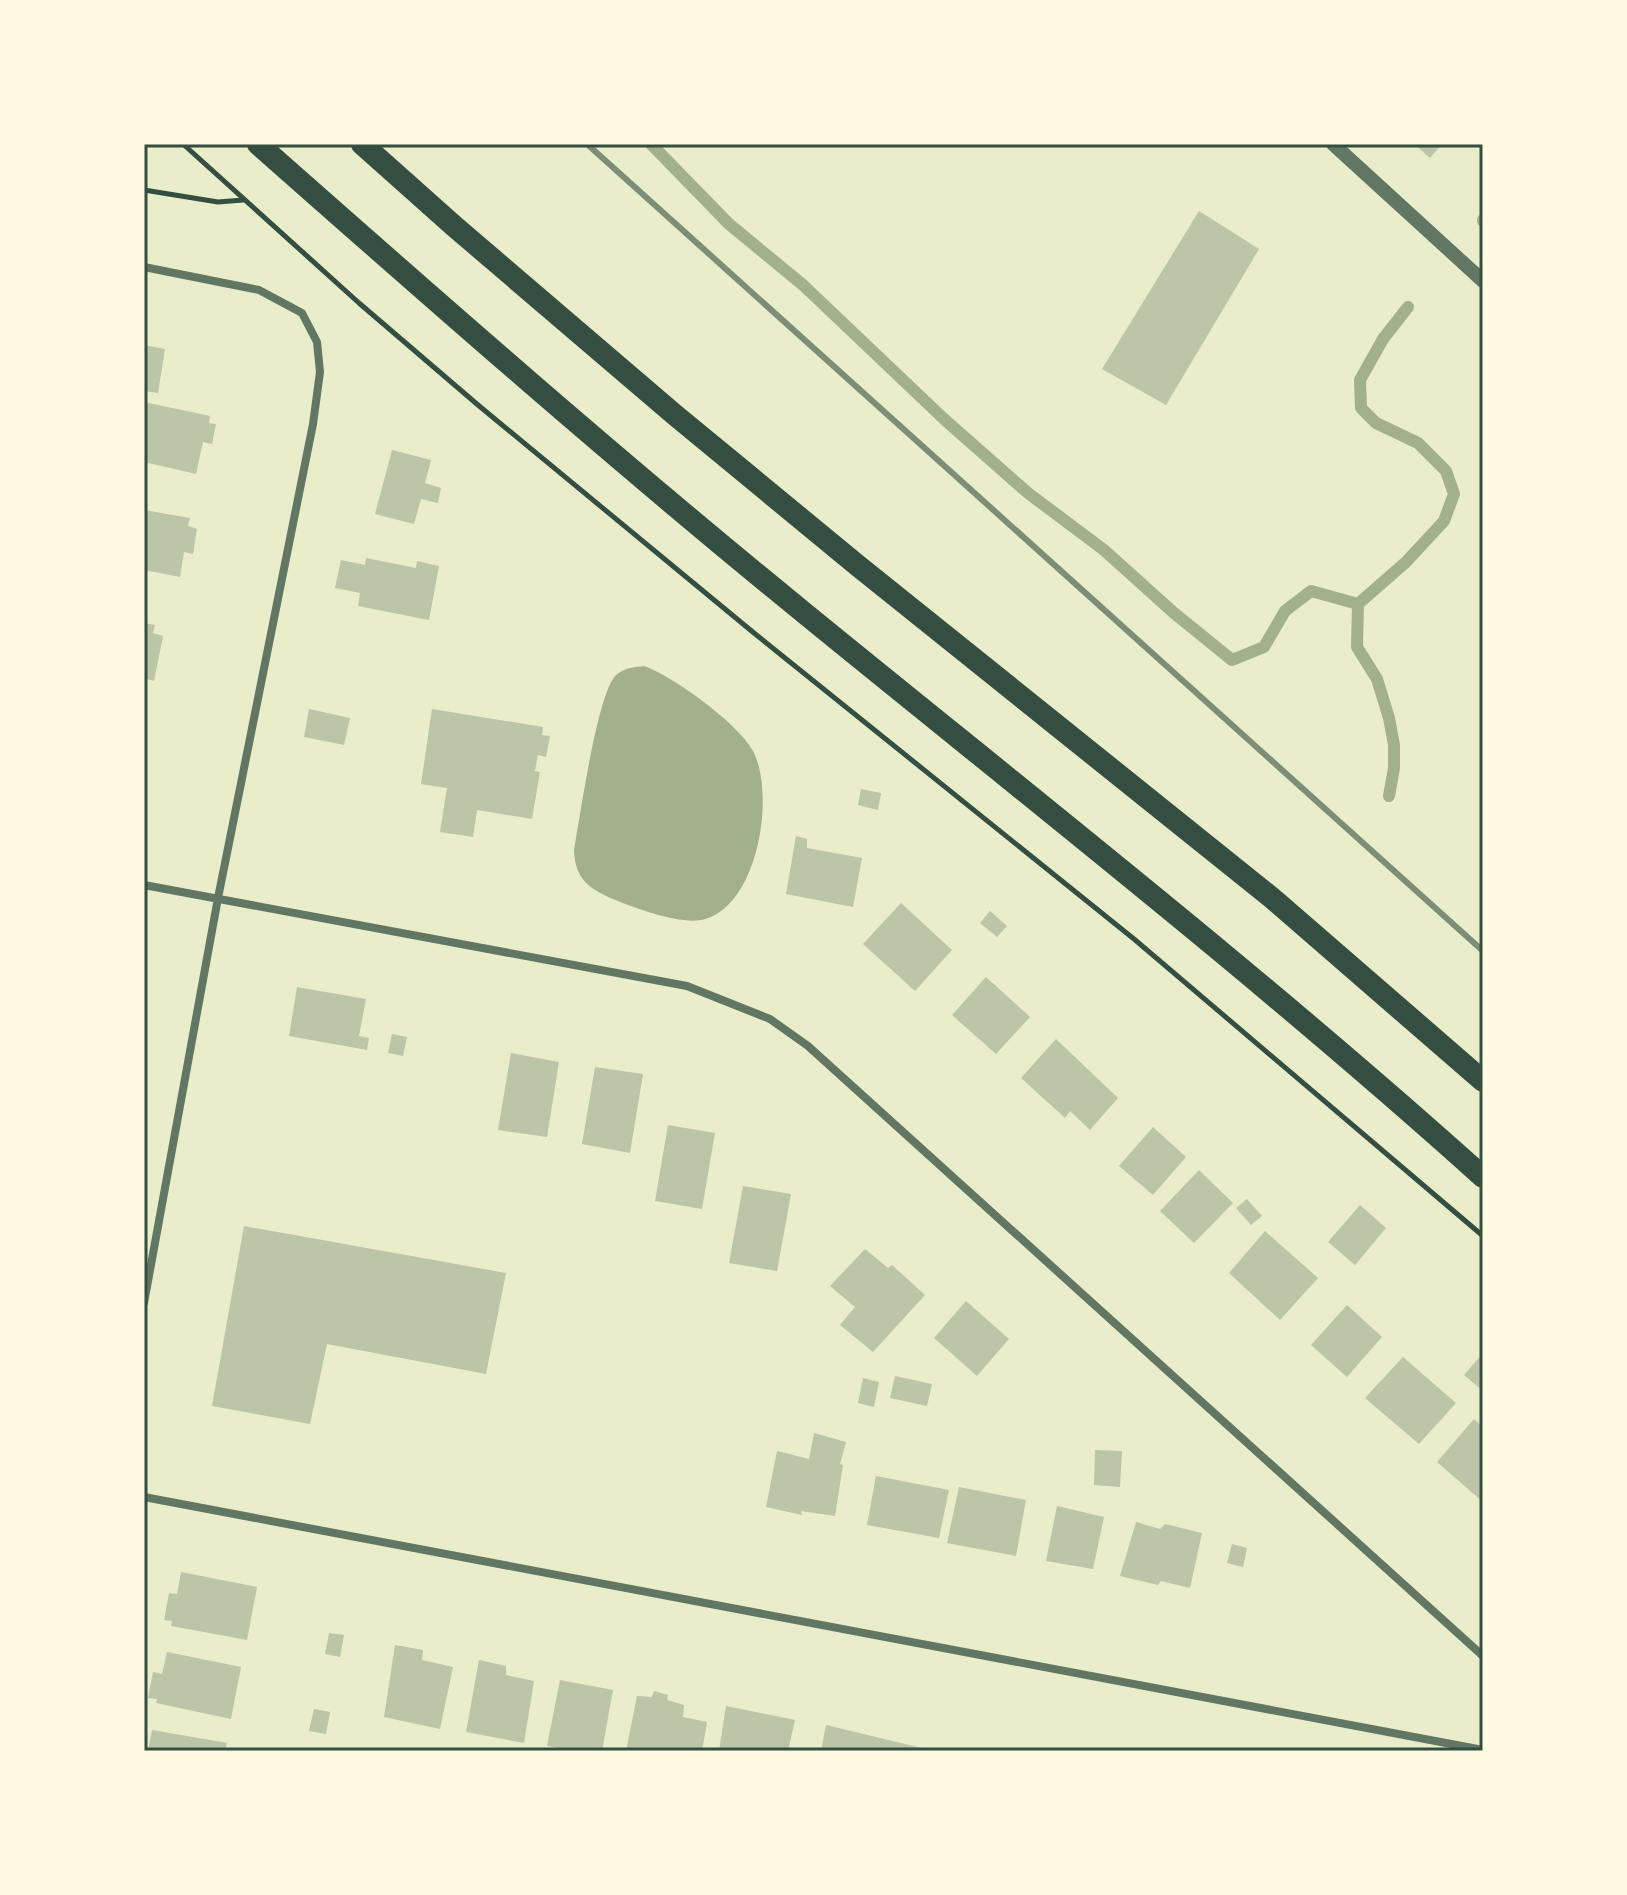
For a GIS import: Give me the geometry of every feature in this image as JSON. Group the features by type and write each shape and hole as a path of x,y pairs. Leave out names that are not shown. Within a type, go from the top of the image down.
{"highway":[{"path":"258,144 627,465 806,615 1165,903 1483,1177"},
{"path":"362,144 675,415 1260,888 1483,1081"}],"street":[{"path":"1333,144 1483,281"},
{"path":"144,267 259,290 302,313 317,342 320,372 313,424 218,898 144,1303"},
{"path":"144,885 687,986 770,1019 808,1046 1483,1656"},
{"path":"144,1497 1483,1750"}],"path":[{"path":"183,144 478,405 754,633 1134,939 1483,1236"},
{"path":"144,190 218,202 244,200"}],"shaded area":[{"path":"644,666 671,680 720,715 753,751 760,770 762,821 749,873 736,895 721,911 701,920 659,915 608,897 586,883 575,861 574,850 590,758 602,706 616,675 629,668"}],"building":[{"path":"1414,144 1442,144 1430,158"},
{"path":"1199,211 1259,249 1166,405 1102,369"},
{"path":"144,345 165,349 158,393 144,391"},
{"path":"144,402 210,416 209,423 216,424 212,444 203,442 196,474 144,462"},
{"path":"392,450 431,460 425,483 441,488 438,503 421,499 414,524 375,514"},
{"path":"144,510 190,518 188,526 197,529 193,554 184,552 180,577 144,570"},
{"path":"366,558 416,568 417,561 439,566 429,620 358,606 360,593 335,588 341,560 365,565"},
{"path":"144,623 155,625 153,633 163,636 154,681 144,678"},
{"path":"309,709 350,718 344,745 304,737"},
{"path":"432,709 543,727 542,735 550,736 546,757 538,755 535,771 540,772 532,819 477,810 473,837 440,832 447,788 421,784"},
{"path":"861,789 881,793 878,810 858,805"},
{"path":"796,836 807,839 807,848 862,858 853,907 786,894"},
{"path":"901,903 952,950 915,991 863,944"},
{"path":"990,911 1007,926 997,937 980,923"},
{"path":"986,977 1030,1017 996,1054 952,1015"},
{"path":"297,987 366,999 359,1036 369,1038 367,1050 289,1036"},
{"path":"392,1034 407,1037 403,1056 388,1053"},
{"path":"1056,1039 1118,1098 1090,1130 1070,1111 1065,1118 1021,1078"},
{"path":"511,1053 559,1062 547,1137 498,1130"},
{"path":"595,1067 643,1074 630,1153 582,1144"},
{"path":"668,1125 715,1133 702,1209 655,1201"},
{"path":"1153,1127 1186,1157 1153,1195 1119,1166"},
{"path":"1199,1170 1233,1203 1194,1243 1160,1211"},
{"path":"743,1186 791,1194 777,1271 729,1263"},
{"path":"1247,1199 1262,1216 1251,1225 1236,1208"},
{"path":"1360,1205 1386,1228 1355,1265 1328,1242"},
{"path":"244,1226 506,1273 486,1374 327,1344 310,1424 212,1406"},
{"path":"1265,1231 1318,1278 1280,1320 1229,1273"},
{"path":"865,1249 888,1268 892,1265 925,1295 873,1352 840,1325 855,1307 830,1286"},
{"path":"966,1301 1009,1339 977,1376 934,1338"},
{"path":"1347,1305 1382,1337 1347,1377 1311,1345"},
{"path":"1483,1353 1483,1391 1464,1375"},
{"path":"1403,1357 1456,1403 1419,1444 1365,1398"},
{"path":"895,1376 932,1384 927,1406 890,1398"},
{"path":"863,1378 879,1382 874,1407 858,1403"},
{"path":"1474,1419 1483,1427 1483,1502 1437,1462"},
{"path":"814,1433 846,1442 840,1464 843,1465 835,1516 801,1511 802,1515 766,1507 777,1451 809,1459"},
{"path":"1095,1450 1122,1451 1120,1487 1094,1485"},
{"path":"876,1476 949,1490 939,1538 867,1525"},
{"path":"959,1487 1026,1500 1016,1556 947,1543"},
{"path":"1057,1506 1104,1517 1093,1569 1046,1561"},
{"path":"1136,1522 1160,1529 1165,1524 1202,1533 1190,1588 1161,1581 1158,1585 1120,1576"},
{"path":"1232,1544 1247,1548 1243,1567 1227,1563"},
{"path":"181,1572 257,1587 247,1640 171,1626 172,1621 164,1620 169,1593 177,1594"},
{"path":"329,1633 344,1635 340,1657 325,1654"},
{"path":"395,1645 423,1650 422,1660 453,1667 440,1729 384,1717"},
{"path":"167,1652 241,1667 231,1719 156,1703 157,1699 148,1698 153,1672 162,1674"},
{"path":"479,1660 506,1666 506,1675 534,1681 524,1743 466,1732"},
{"path":"560,1680 613,1690 602,1751 573,1751 547,1746"},
{"path":"654,1691 668,1695 667,1700 684,1705 683,1717 707,1722 702,1751 626,1751 637,1696 652,1697"},
{"path":"726,1706 795,1720 788,1751 719,1751"},
{"path":"314,1709 330,1712 326,1734 309,1731"},
{"path":"826,1725 930,1750 930,1751 821,1751"},
{"path":"152,1730 227,1743 225,1751 148,1751"}],"waterway":[{"path":"651,144 729,224 803,285 944,419 1028,493 1104,550 1232,660 1264,647 1285,611 1311,591 1358,604"},
{"path":"1358,604 1406,562 1444,521 1454,494 1446,471 1418,443 1376,423 1361,408 1360,380 1383,339 1408,307"},
{"path":"1358,604 1357,647 1377,679 1394,745 1389,796"}],"railway":[{"path":"587,144 1483,951"}]}
